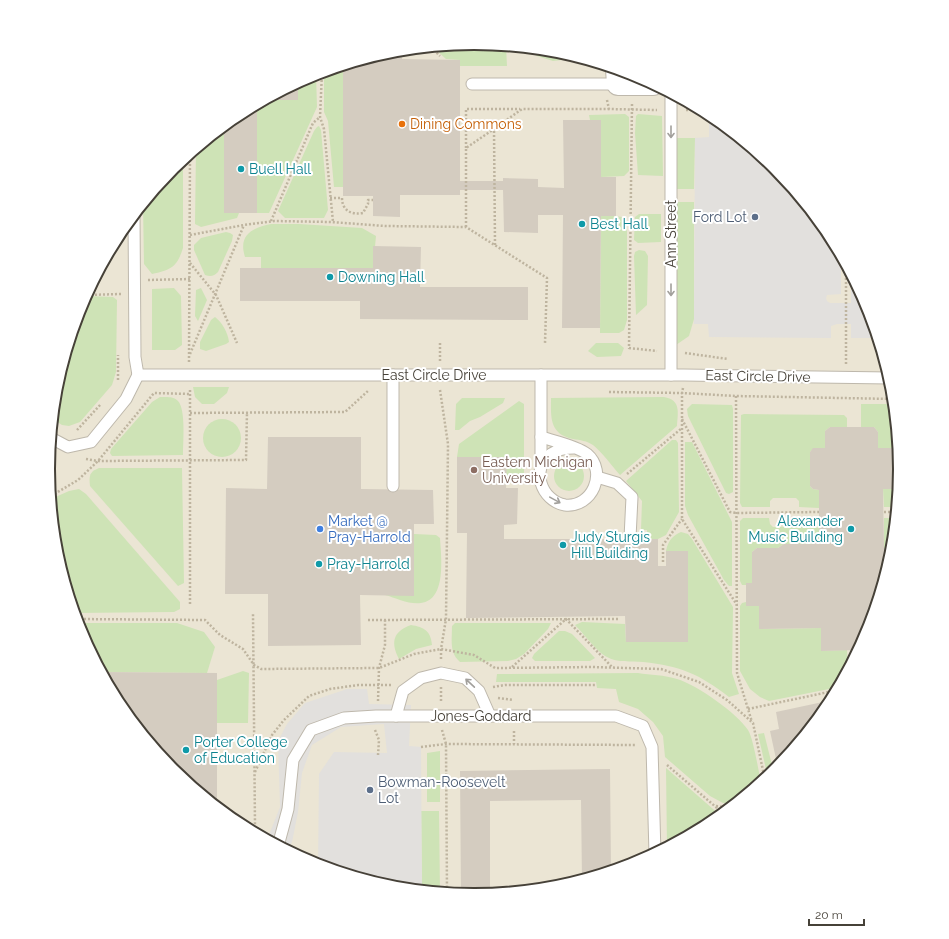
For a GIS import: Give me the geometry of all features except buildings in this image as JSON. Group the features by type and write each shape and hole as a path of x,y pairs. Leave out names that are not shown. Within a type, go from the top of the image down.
{"lane":[{"path":"472,84 617,76"},
{"name":"Ann Street","path":"671,99 671,375"},
{"path":"56,441 68,447 91,442 126,399 138,376 135,357 134,225"},
{"path":"393,375 393,486"},
{"path":"541,375 540,469 541,486 546,495 554,501 571,505 581,502 589,496 595,488 597,477 596,468 593,461 586,454 574,448 541,437"},
{"name":"East Circle Drive","path":"138,376 684,375 884,378"},
{"path":"540,469 544,461 551,454 564,448 574,448"},
{"path":"597,477 617,483 632,497 630,538"},
{"path":"396,716 403,691 421,678 441,673 465,678 479,691 490,716"},
{"name":"Jones-Goddard","path":"279,841 288,809 293,760 311,730 344,718 396,716 616,716 643,726 652,747 655,848"}],"path":[{"path":"436,52 440,56"},
{"path":"322,79 320,117 324,129 333,222"},
{"path":"466,227 466,109 609,109"},
{"path":"466,148 522,109"},
{"path":"632,109 629,348 685,353 682,393 682,519 737,605"},
{"path":"271,222 313,123 320,117"},
{"path":"494,129 495,245"},
{"path":"189,366 190,162"},
{"path":"330,198 342,198 342,203 345,208 352,214 363,213 368,204 368,200 373,200"},
{"path":"190,235 244,225 271,222 333,222 385,226 466,227 547,278 546,343"},
{"path":"189,356 216,295 244,225"},
{"path":"190,263 216,295 237,343"},
{"path":"845,398 846,275"},
{"path":"120,289 120,295"},
{"path":"440,343 440,364"},
{"path":"118,386 119,350"},
{"path":"190,383 190,604"},
{"path":"440,386 448,444 446,619 441,649 441,661"},
{"path":"190,413 345,412 369,390 374,390"},
{"path":"606,392 888,399"},
{"path":"56,493 78,480 98,461 154,393 190,394"},
{"path":"736,396 737,672 752,723"},
{"path":"70,432 76,430 106,399"},
{"path":"83,459 98,461 190,462 246,460 247,412"},
{"path":"682,418 730,512 819,512"},
{"path":"884,512 891,512"},
{"path":"663,562 663,545 682,519"},
{"path":"253,614 255,827"},
{"path":"511,668 566,619"},
{"path":"566,619 612,668"},
{"path":"368,620 619,619"},
{"path":"378,702 379,668 385,645 385,620"},
{"path":"435,661 446,661"},
{"path":"255,772 272,735 284,720 310,696 330,689 358,685 391,685 394,681"},
{"path":"488,683 499,699 513,700"},
{"path":"492,688 505,685 595,685"},
{"path":"441,687 441,703"},
{"path":"748,709 830,692"},
{"path":"441,729 446,744 447,888"},
{"path":"514,729 514,744"},
{"path":"375,730 379,740 378,755"},
{"path":"421,747 446,744 637,745 637,752"},
{"path":"652,752 719,810"},
{"path":"715,806 723,807"}],"shaded area":[{"name":"Eastern Michigan University","path":"447,51 502,51 529,54 583,64 609,72 660,93 684,106 708,121 751,154 790,193 807,214 823,236 851,284 872,335 880,361 886,388 893,442 894,470 890,524 880,578 872,604 851,655 838,679 823,703 790,746 751,785 730,802 708,818 660,846 609,867 583,875 556,881 502,888 474,889 420,885 366,875 340,867 289,846 265,833 241,818 198,785 159,746 142,725 126,703 98,655 77,604 69,578 63,551 56,497 56,442 59,415 69,361 77,335 98,284 111,260 126,236 159,193 198,154 219,137 241,121 289,93 340,72 366,64 393,58"},
{"name":"Ford Lot","path":"709,122 751,154 790,193 823,236 841,266 841,294 827,295 827,301 830,303 851,303 851,284 873,338 851,338 851,324 837,324 831,326 831,338 709,337 708,324 694,324 695,138 709,137"},
{"name":"Bowman-Roosevelt Lot","path":"347,689 367,689 369,704 411,705 409,746 422,747 422,885 366,875 318,859 319,774 334,752 387,753 384,724 341,727 312,745 302,773 298,812 292,842 290,846 269,835 280,807 278,741 287,724 305,703"}],"green space":[{"path":"474,50 506,51 507,66 460,66 460,60 446,59 438,52"},
{"path":"535,55 564,60 553,61"},
{"path":"343,71 343,187 334,187 328,121 324,112 324,79"},
{"path":"316,81 317,107 269,213 257,213 257,111 276,100 297,100 298,89"},
{"path":"625,114 629,117 629,171 624,176 601,177 601,120 590,120 589,115"},
{"path":"638,114 662,116 663,176 638,175 635,133 636,116"},
{"path":"319,126 321,130 328,210 324,218 285,218 278,211 314,131"},
{"path":"224,133 224,213 239,213 237,218 201,227 195,224 196,156"},
{"path":"675,138 695,138 694,189 676,189"},
{"path":"183,168 183,248 181,254 176,264 164,271 152,274 144,264 143,213 159,193"},
{"path":"676,202 694,202 694,319 689,336 676,345"},
{"path":"639,214 661,214 661,242 638,243 634,240 635,217"},
{"path":"601,216 627,218 627,320 624,330 619,333 600,333"},
{"path":"271,224 299,224 362,228 376,236 373,268 261,268 261,257 245,257 243,243 248,234 253,230"},
{"path":"226,232 233,235 232,241 218,272 212,276 205,275 194,250 194,245 201,238"},
{"path":"639,250 645,251 648,256 647,305 636,315 634,256 635,252"},
{"path":"174,288 181,296 182,345 175,350 152,350 152,289"},
{"path":"201,288 207,300 198,321 195,316 196,290"},
{"path":"93,296 113,297 117,300 116,372 112,385 80,422 69,426 62,425 58,422 63,388 69,361 87,309"},
{"path":"215,317 224,328 229,342 206,351 200,349 200,342 211,320"},
{"path":"596,343 618,343 624,348 621,356 597,357 588,351"},
{"path":"193,387 229,387 227,393 214,404 202,404 195,397"},
{"path":"160,397 174,398 181,405 184,426 183,455 112,456 110,453 111,449 152,402"},
{"path":"664,397 676,404 678,411 677,426 620,475 593,445 565,437 555,429 553,424 551,398"},
{"path":"462,398 505,398 503,403 480,417 470,421 459,430 455,430 456,404"},
{"path":"519,401 524,404 524,477 519,481 506,481 506,457 457,457 459,444"},
{"path":"692,404 732,405 733,492 729,494 726,493 688,416 687,409"},
{"path":"861,404 888,404 893,448 878,448 878,432 874,427 861,427"},
{"path":"741,415 844,415 847,418 847,427 830,427 825,431 825,448 814,448 810,452 810,486 813,489 819,490 819,508 799,507 799,501 796,498 773,498 770,501 770,507 742,507 740,503"},
{"path":"222,419 235,425 241,438 235,451 222,457 209,451 203,438 209,425"},
{"path":"672,440 676,440 678,443 679,512 666,535 658,539 647,539 647,530 641,530 642,501 626,481"},
{"path":"685,442 692,442 732,522 732,586 729,586 724,580 688,515 685,506"},
{"path":"569,461 580,465 584,476 580,487 569,491 558,487 554,476 558,465"},
{"path":"99,468 182,468 184,583 178,586 90,486 91,473"},
{"path":"79,489 86,494 180,602 180,609 174,612 80,613 69,578 63,551 56,497 69,491"},
{"path":"883,489 893,489 892,507 884,507"},
{"path":"743,518 769,518 770,524 773,527 796,526 799,523 799,518 819,518 819,539 812,539 812,544 784,544 778,548 757,548 752,552 752,583 742,585 740,581 740,521"},
{"path":"884,518 891,518 886,548 884,548"},
{"path":"681,532 688,534 692,539 733,607 732,673 739,694 729,697 708,682 689,672 679,669 643,662 611,659 603,655 575,625 582,622 625,624 626,642 688,641 688,552 666,551 671,539"},
{"path":"414,534 436,535 440,538 441,576 439,586 435,594 429,600 421,603 408,602 385,595"},
{"path":"746,602 746,606 759,606 759,629 821,628 822,651 847,650 848,661 832,688 769,701 760,697 750,689 740,671 740,606 742,603"},
{"path":"84,623 177,623 204,632 215,647 207,673 107,672"},
{"path":"455,623 551,623 548,629 524,654 516,659 508,661 460,662 454,654 452,646 452,626"},
{"path":"411,625 426,630 430,636 432,645 416,649 399,659 394,643 395,639 400,631"},
{"path":"559,631 565,631 572,634 595,658 590,661 535,661 532,658 534,654"},
{"path":"243,671 249,673 248,723 217,723 217,680"},
{"path":"638,673 668,677 685,682 716,700 743,723 750,734 760,777 728,803 723,803 710,796 665,757 663,736 653,722 638,709 619,702 616,689 597,688 596,682 496,682 497,674"},
{"path":"764,733 772,765 766,770 758,734"},
{"path":"440,751 440,802 427,802 427,753"},
{"path":"666,768 716,812 667,842"},
{"path":"421,811 439,811 440,887 422,885"}],"place":[{"name":"Dining Commons","path":"402,124"},
{"name":"Buell Hall","path":"241,169"},
{"name":"Ford Lot","path":"755,217"},
{"name":"Best Hall","path":"582,224"},
{"name":"Downing Hall","path":"330,277"},
{"name":"Eastern Michigan University","path":"474,470"},
{"name":"Market @ Pray-Harrold","path":"320,529"},
{"name":"Alexander Music Building","path":"851,529"},
{"name":"Judy Sturgis Hill Building","path":"563,545"},
{"name":"Pray-Harrold","path":"319,564"},
{"name":"Porter College of Education","path":"186,750"},
{"name":"Bowman-Roosevelt Lot","path":"370,790"}]}
